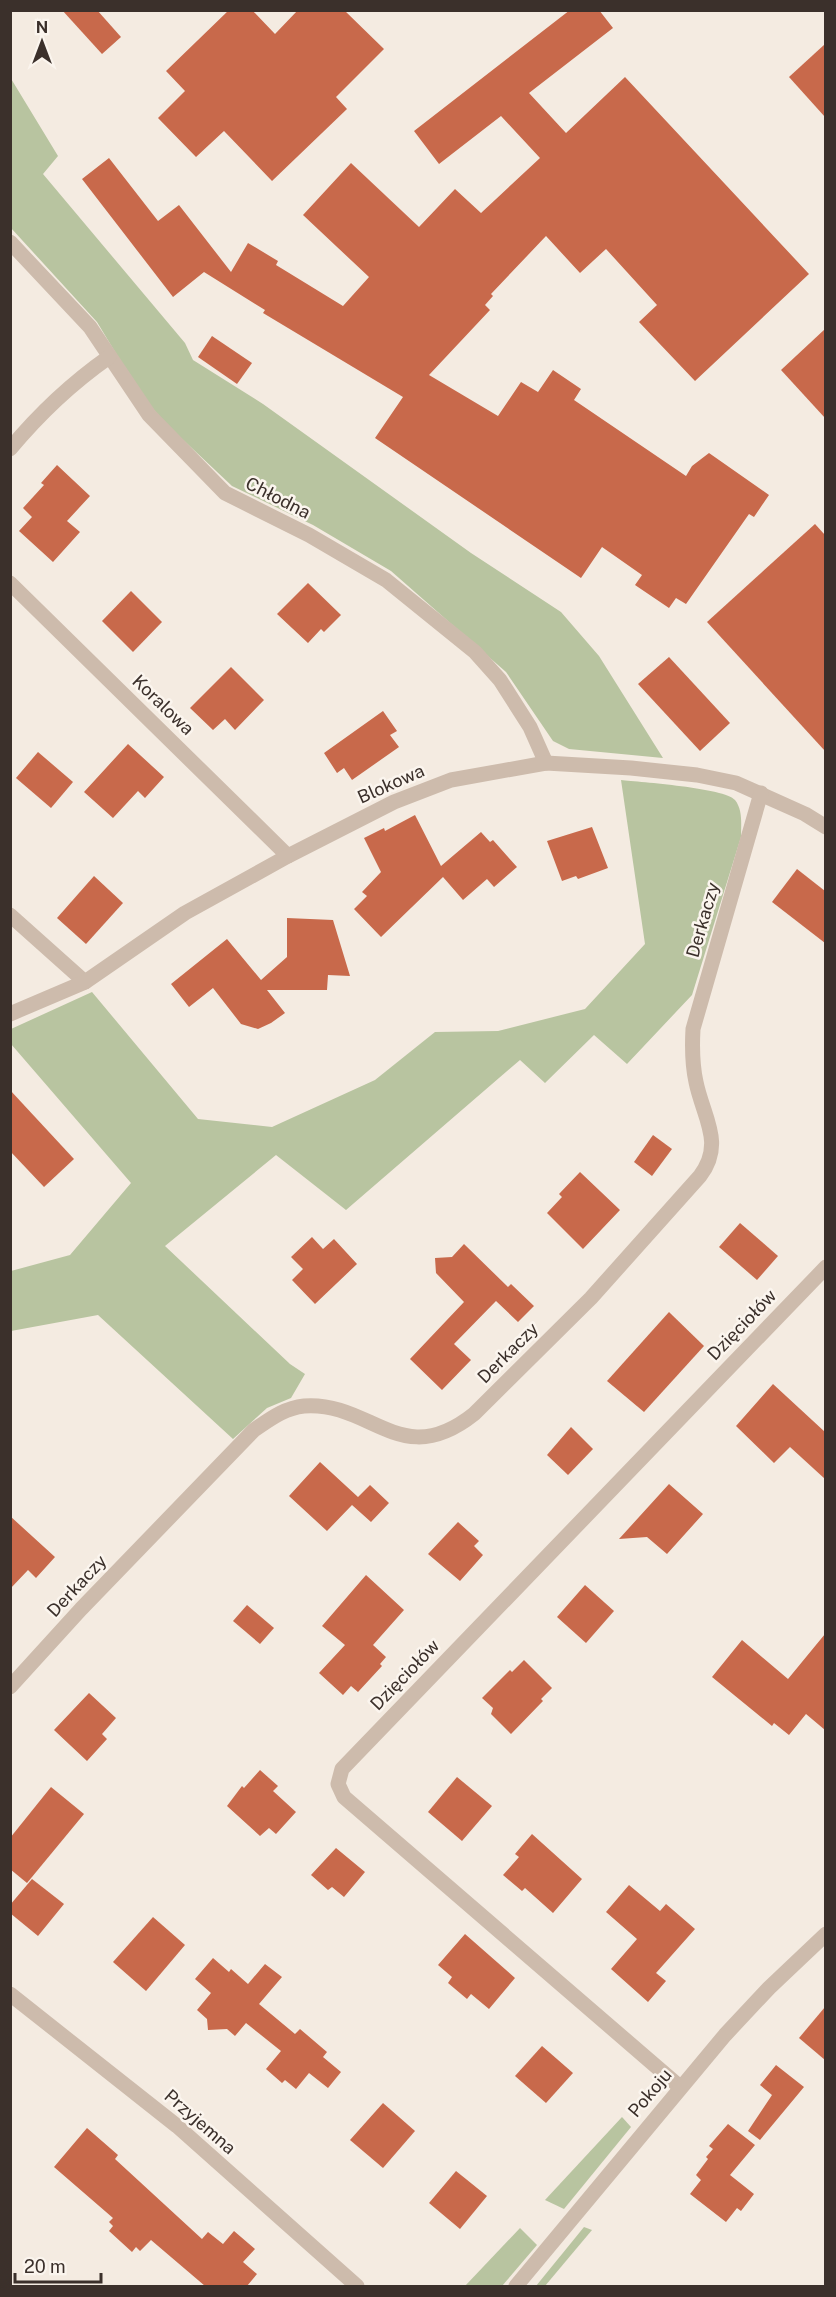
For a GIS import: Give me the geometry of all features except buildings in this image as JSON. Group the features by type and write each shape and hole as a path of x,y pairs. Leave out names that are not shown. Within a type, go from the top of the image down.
{"street":[{"name":"Chłodna","path":"10,242 90,327 148,415 225,493 309,535 386,579 475,652 500,680 530,727 546,763"},
{"path":"10,449 56,400 109,357"},
{"name":"Koralowa","path":"10,583 288,856"},
{"name":"Blokowa","path":"10,1014 85,982 185,913 288,856 394,802 451,780 546,763 697,775 736,783 805,814 825,827"},
{"name":"Derkaczy","path":"10,1687 81,1609 254,1430 280,1412 302,1406 323,1406 346,1412 394,1434 421,1437 444,1433 461,1425 591,1298 700,1176 712,1154 712,1143 691,1055 693,1029 760,793"},
{"path":"10,915 85,982"},
{"name":"Dzięciołów","path":"680,2087 344,1797 338,1784 342,1769 825,1267"},
{"name":"Pokoju","path":"516,2286 680,2087 747,2012 825,1934"},
{"name":"Przyjemna","path":"10,1994 177,2126 357,2286"}],"green space":[{"path":"10,77 58,156 43,174 185,343 193,360 263,404 471,553 561,612 599,656 663,758 569,749 553,741 506,672 391,571 313,525 232,486 162,420 138,390 97,322 11,228"},
{"path":"621,780 700,789 728,796 738,804 741,823 741,837 692,995 627,1064 594,1035 545,1083 520,1060 346,1210 276,1155 165,1246 290,1364 305,1374 291,1398 267,1408 233,1439 98,1315 11,1331 11,1271 70,1255 131,1183 11,1044 11,1029 92,992 198,1119 272,1127 375,1080 435,1032 498,1031 585,1009 645,944"},
{"path":"622,2117 631,2127 564,2209 545,2200"},
{"path":"584,2227 592,2230 545,2286 536,2286"},
{"path":"520,2228 537,2245 502,2286 465,2286"}]}
